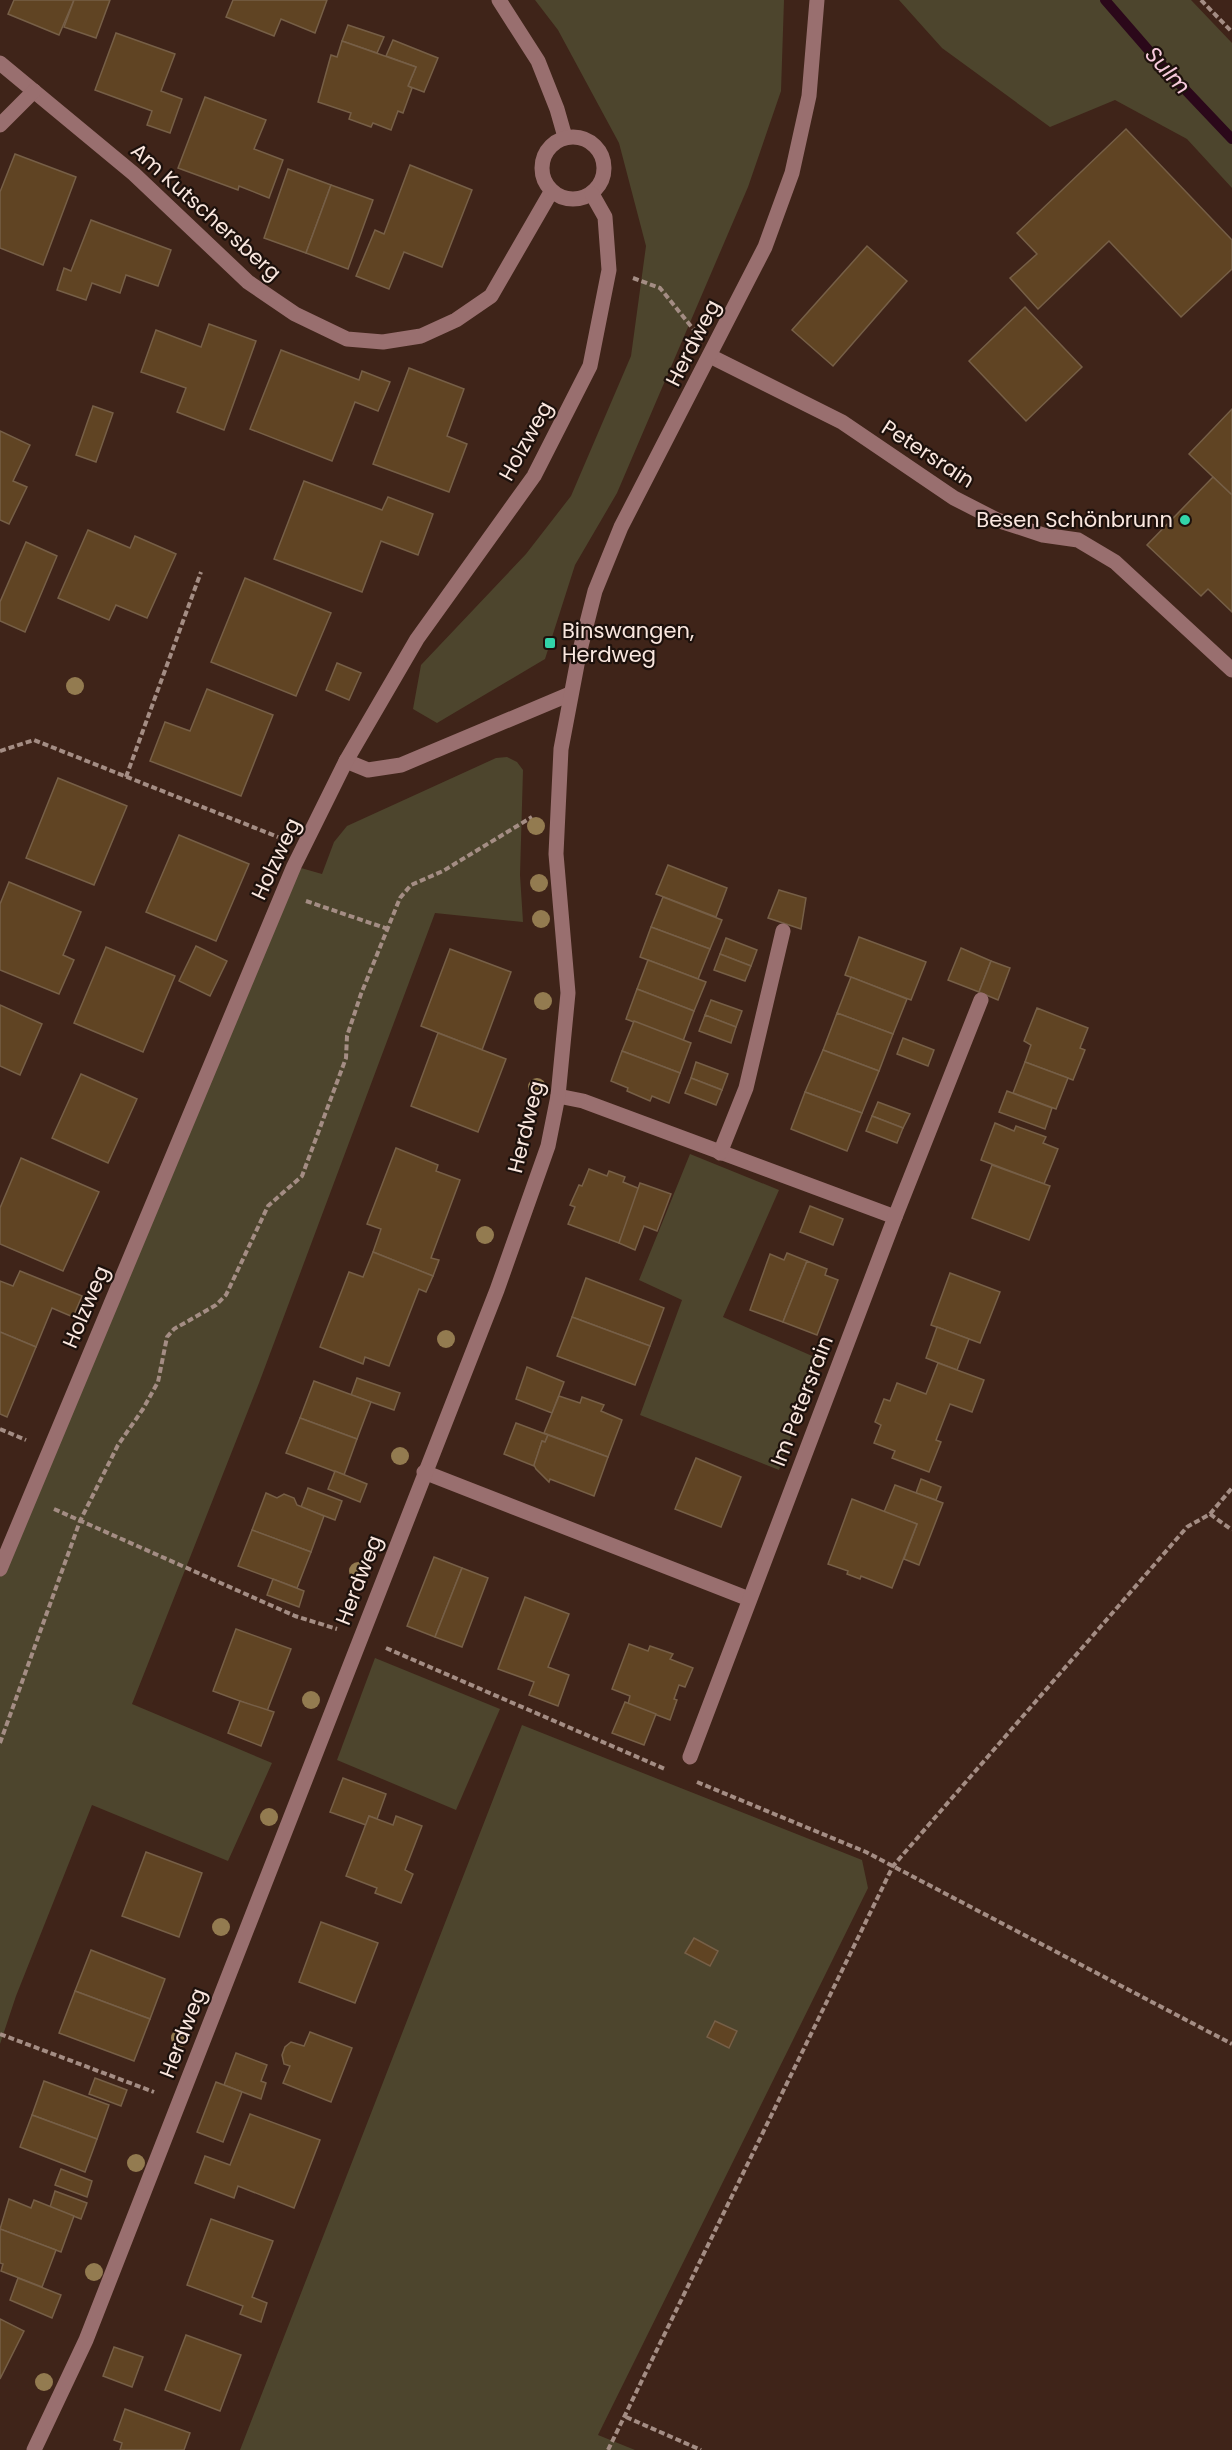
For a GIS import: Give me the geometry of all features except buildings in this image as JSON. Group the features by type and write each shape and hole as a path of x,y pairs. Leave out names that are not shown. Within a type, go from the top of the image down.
{"street":[{"path":"500,0 538,61 557,109 565,137"},
{"name":"Herdweg","path":"34,2450 86,2340 497,1290 548,1146 558,1096 568,993 555,854 561,748 570,694 595,591 621,527 765,247 792,172 809,96 817,0"},
{"name":"Am Kutschersberg","path":"0,63 134,174 248,282 295,314 347,339 383,342 421,336 456,320 490,296 551,192"},
{"path":"0,125 34,91"},
{"path":"578,136 591,142 602,154 605,169 603,180 592,194 578,200 564,199 551,192 541,171 543,157 551,145 565,137 578,136"},
{"name":"Holzweg","path":"0,1569 283,893 346,761 417,639 534,476 590,366 609,270 605,217 592,194"},
{"name":"Petersrain","path":"710,356 842,422 954,498 997,520 1043,535 1078,540 1088,545 1115,562 1232,670"},
{"path":"346,761 368,770 402,765 570,694"},
{"path":"720,1153 746,1089 783,931"},
{"name":"Im Petersrain","path":"690,1757 895,1217 981,1000"},
{"path":"558,1096 583,1101 895,1217"},
{"path":"424,1472 749,1599"}],"path":[{"path":"1201,0 1232,32"},
{"path":"609,270 660,288 684,318"},
{"path":"126,777 201,572"},
{"path":"0,751 34,740 304,848"},
{"path":"0,1743 80,1521 118,1444 143,1409 158,1382 167,1337 174,1329 216,1305 226,1295 268,1206 302,1176 346,1058 347,1036 354,1016 400,898 411,885 443,871 558,801"},
{"path":"283,893 388,929"},
{"path":"608,2450 626,2418 893,1866 1187,1527 1210,1514 1232,1488"},
{"path":"29,1496 80,1521 295,1616 360,1637 671,1772"},
{"path":"1210,1514 1232,1530"},
{"path":"693,1780 866,1852 1232,2044"},
{"path":"0,2034 179,2102"},
{"path":"626,2418 701,2450"}],"shaded area":[{"path":"535,0 784,0 781,91 748,187 617,493 575,565 545,659 437,723 413,709 421,665 526,554 571,496 631,356 646,246 619,143 558,30"},
{"path":"899,0 1191,0 1232,43 1232,188 1187,139 1115,100 1050,127 942,48"},
{"path":"507,757 517,762 523,770 520,875 523,922 435,913 259,1383 132,1704 272,1763 228,1861 92,1805 16,1996 0,2044 0,1572 294,866 322,874 334,842 347,826 496,758"},
{"path":"690,1154 779,1190 723,1317 819,1359 779,1470 640,1415 682,1300 639,1280"},
{"path":"375,1658 500,1709 456,1810 337,1760"},
{"path":"522,1725 862,1860 868,1888 598,2435 635,2450 240,2450"}],"waterway":[{"name":"Sulm","path":"1105,0 1158,61 1232,139"}],"place":[{"name":"Besen Schönbrunn","path":"1185,520"},
{"name":"Binswangen, Herdweg","path":"550,643"}]}
